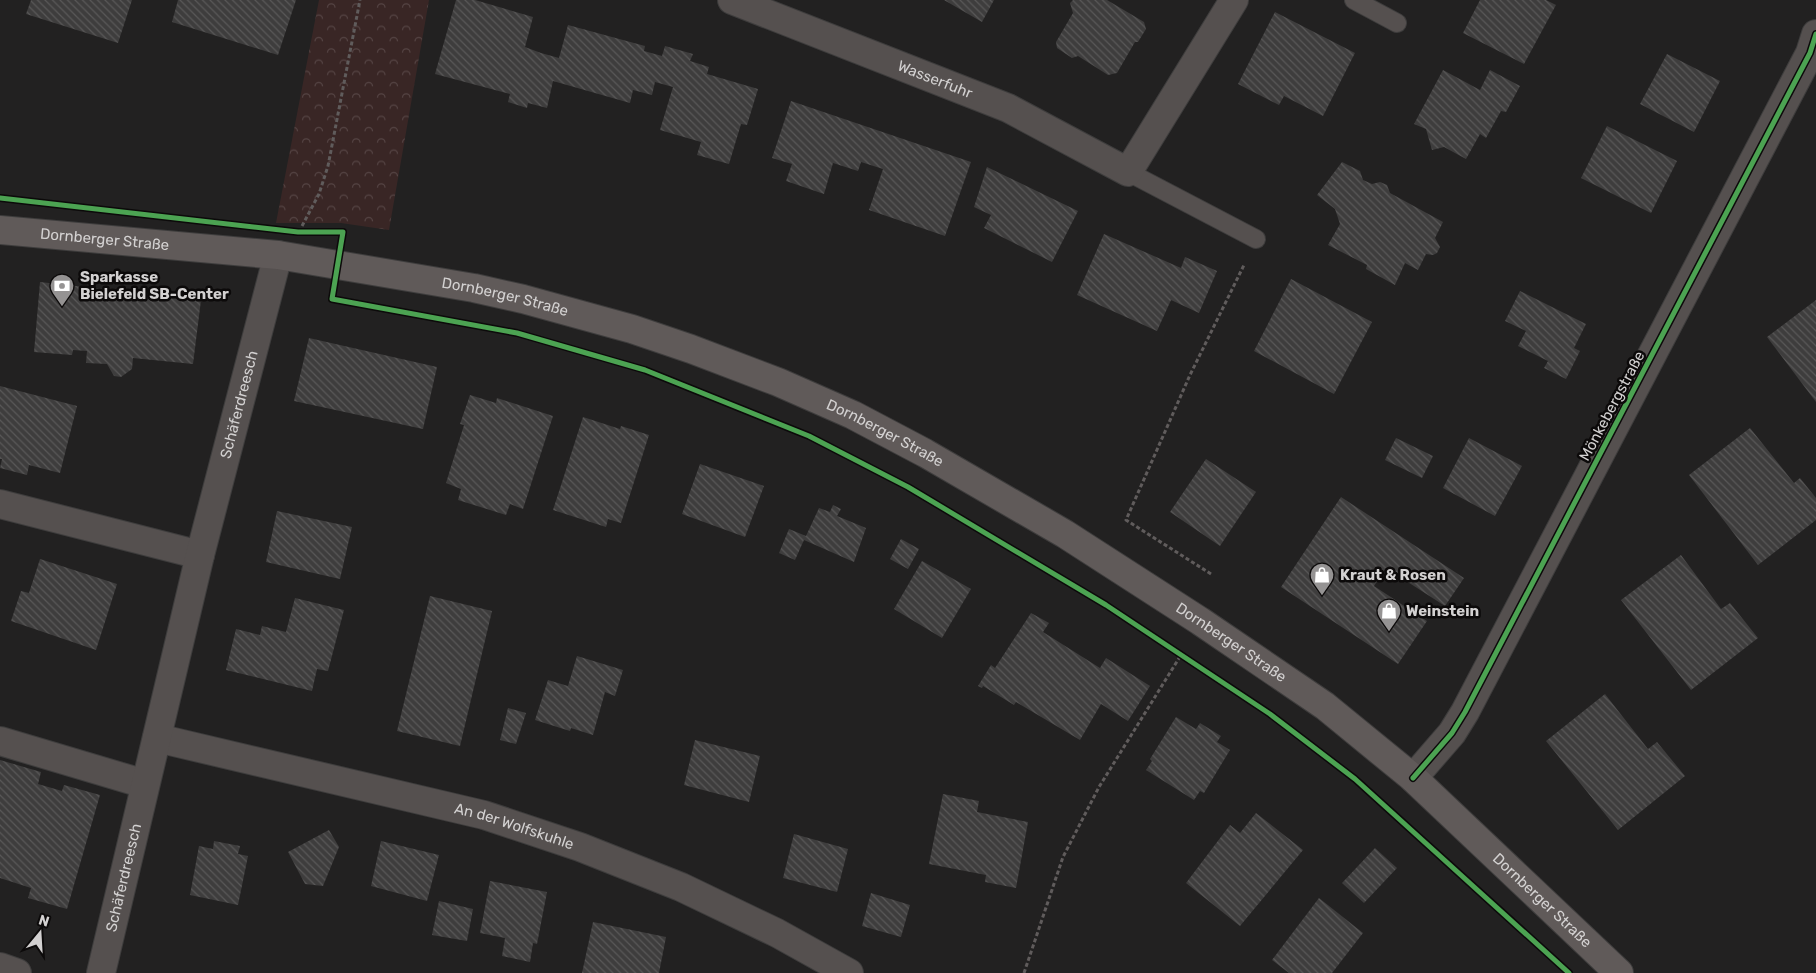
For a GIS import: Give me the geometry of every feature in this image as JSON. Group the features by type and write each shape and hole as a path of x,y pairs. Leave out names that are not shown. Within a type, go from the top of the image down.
{"main road":[{"name":"Dornberger Straße","path":"0,230 278,255 474,288 632,329 692,349 778,382 854,415 925,453 1065,534 1192,616 1325,706 1413,778 1619,973"}],"street":[{"name":"Wasserfuhr","path":"734,0 1008,108 1128,172"},
{"path":"1128,172 1234,0"},
{"name":"Mönkebergstraße","path":"1413,778 1452,733 1465,712 1810,53 1816,34"},
{"name":"Schäferdreesch","path":"101,973 200,554 278,255"},
{"path":"0,504 200,554"},
{"name":"An der Wolfskuhle","path":"157,738 484,815 580,847 681,887 777,933 849,973"},
{"path":"0,742 145,784"},
{"path":"0,967 16,973"}],"lane":[{"path":"1354,0 1397,23"},
{"name":"Wasserfuhr","path":"1128,172 1256,239"}],"path":[{"path":"298,232 319,194 328,166 360,0"},
{"path":"1211,574 1126,520 1190,375 1256,239"},
{"path":"1024,973 1063,857 1099,787 1181,655"}],"green space":[{"path":"319,0 429,0 389,230 341,223 276,223"}],"building":[{"path":"31,0 132,0 118,43 26,14"},
{"path":"178,0 296,0 278,55 172,22"},
{"path":"456,0 475,0 533,17 525,47 541,53 559,58 568,25 645,46 644,51 662,56 665,46 693,54 690,61 709,67 707,74 758,89 747,125 741,124 729,164 697,155 701,142 660,130 673,87 655,82 652,95 633,90 630,103 553,81 547,108 528,103 527,108 508,102 510,94 435,74"},
{"path":"944,0 994,0 982,22"},
{"path":"1073,0 1107,0 1144,22 1146,29 1138,42 1135,42 1117,73 1108,75 1078,56 1072,58 1057,48 1056,42 1073,13 1070,3"},
{"path":"1480,0 1546,0 1556,5 1524,64 1463,33"},
{"path":"1275,12 1355,53 1323,116 1284,96 1279,105 1238,84"},
{"path":"1667,54 1720,81 1694,132 1640,104"},
{"path":"1443,70 1480,90 1490,70 1520,86 1506,112 1501,111 1486,138 1480,134 1466,159 1444,147 1432,150 1426,129 1414,124"},
{"path":"791,101 971,162 945,236 869,210 883,169 861,162 858,171 833,163 824,194 786,181 792,164 772,158"},
{"path":"1607,126 1677,161 1651,213 1581,178"},
{"path":"1342,162 1360,171 1363,180 1372,184 1380,182 1387,185 1390,193 1443,222 1435,238 1440,247 1437,253 1433,255 1426,254 1418,270 1405,263 1395,285 1366,269 1367,265 1328,245 1340,224 1335,209 1317,195"},
{"path":"987,167 1078,211 1052,262 984,228 991,215 974,207"},
{"path":"1104,234 1181,268 1185,257 1217,271 1199,313 1171,300 1157,331 1077,295"},
{"path":"1291,279 1372,322 1334,394 1254,351"},
{"path":"40,282 201,300 193,364 133,358 132,369 121,377 114,376 107,364 86,363 87,351 73,350 72,355 34,352"},
{"path":"1520,291 1586,324 1574,348 1580,351 1566,379 1544,368 1548,361 1518,346 1526,331 1505,321"},
{"path":"1816,300 1816,402 1767,337"},
{"path":"309,338 437,367 423,429 294,401"},
{"path":"0,386 77,406 60,473 29,465 27,475 0,468 2,459 0,459"},
{"path":"470,395 496,403 497,398 553,416 523,509 510,504 506,515 458,500 461,489 446,483 464,425 460,424"},
{"path":"583,417 620,429 621,426 649,435 621,523 608,519 606,527 553,510"},
{"path":"1750,428 1794,483 1800,478 1816,498 1816,520 1758,565 1689,475"},
{"path":"1396,438 1433,456 1422,478 1385,460"},
{"path":"1469,438 1522,466 1495,516 1443,488"},
{"path":"1206,459 1256,492 1220,546 1170,512"},
{"path":"700,464 764,486 745,537 682,514"},
{"path":"1341,497 1464,578 1445,606 1386,568 1374,586 1427,621 1398,664 1281,587"},
{"path":"833,505 841,509 837,516 866,528 854,562 804,540 795,560 779,553 789,529 806,536 819,508 830,512"},
{"path":"277,511 352,527 340,579 266,562"},
{"path":"901,539 919,549 908,569 890,559"},
{"path":"1681,555 1721,609 1730,603 1758,638 1691,690 1621,600"},
{"path":"40,559 117,584 96,650 11,621 21,591 29,593"},
{"path":"922,561 971,589 942,638 894,609"},
{"path":"430,596 492,611 460,746 397,731"},
{"path":"295,598 344,610 328,671 317,669 312,691 226,670 236,629 260,635 262,626 286,632"},
{"path":"1031,613 1049,623 1043,632 1100,668 1106,658 1150,686 1128,721 1101,704 1080,740 1016,702 1014,705 983,686 982,688 978,686 991,665 995,668"},
{"path":"577,656 623,670 615,696 605,692 593,735 571,728 570,731 535,720 548,680 568,686"},
{"path":"1605,694 1648,749 1657,742 1685,776 1618,830 1546,741"},
{"path":"508,708 526,713 516,744 500,740"},
{"path":"1176,717 1196,729 1200,723 1221,736 1217,742 1230,750 1204,793 1200,791 1194,800 1146,770 1152,761 1150,759"},
{"path":"695,740 760,756 749,802 684,785"},
{"path":"0,760 41,772 38,784 62,791 64,785 100,795 67,909 28,898 31,888 0,878"},
{"path":"943,794 979,801 977,812 1028,822 1016,888 985,882 986,875 929,864"},
{"path":"1256,813 1303,850 1240,926 1186,883 1230,825 1240,833"},
{"path":"329,830 339,847 323,886 305,884 288,852"},
{"path":"794,834 848,849 837,892 783,878"},
{"path":"214,841 240,846 238,854 248,856 238,905 190,895 199,846 213,849"},
{"path":"381,841 439,855 427,901 371,886"},
{"path":"1375,848 1397,868 1364,903 1342,883"},
{"path":"490,881 547,892 537,944 533,943 530,962 502,956 505,938 480,933"},
{"path":"871,893 910,905 901,937 862,926"},
{"path":"1319,898 1363,933 1332,973 1289,973 1272,960"},
{"path":"439,901 473,909 467,941 432,935"},
{"path":"593,922 666,937 659,973 582,973"}],"cycle path":[{"path":"1413,778 1452,733 1465,712 1810,53 1816,34"},
{"path":"0,198 298,232 343,232 332,299 517,333 645,370 809,436 908,487 1106,605 1270,714 1355,779 1569,973"}],"place":[{"name":"Sparkasse Bielefeld SB-Center","path":"62,307"},
{"name":"Kraut & Rosen","path":"1322,596"},
{"name":"Weinstein","path":"1389,632"}]}
